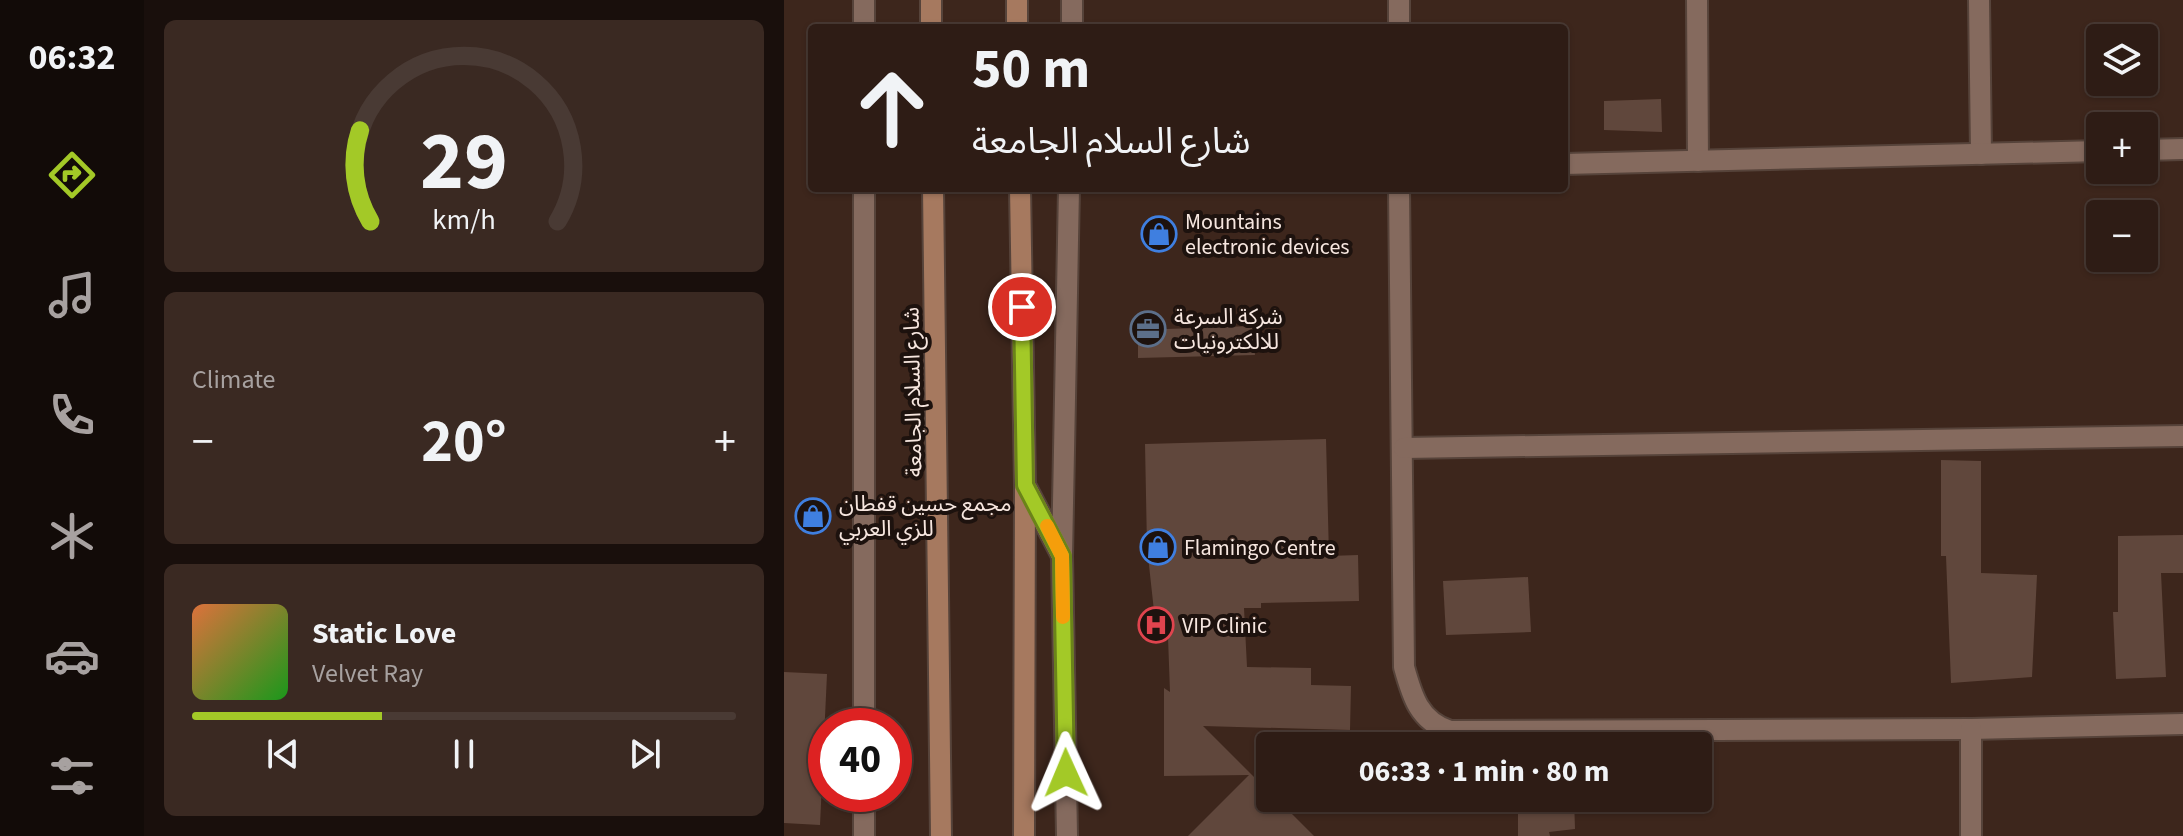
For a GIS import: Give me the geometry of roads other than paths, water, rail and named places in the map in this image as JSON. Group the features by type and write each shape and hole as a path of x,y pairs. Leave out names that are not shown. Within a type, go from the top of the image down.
{"main road":[{"path":"931,0 931,24"},
{"path":"1017,0 1017,24"},
{"name":"شارع السلام الجامعة","path":"933,192 941,836"},
{"path":"1020,192 1025,485 1024,836"},
{"path":"1025,485 1062,556"}],"street":[{"path":"864,0 864,24"},
{"path":"1072,0 1072,24"},
{"path":"1399,0 1399,24"},
{"path":"1697,0 1698,161"},
{"path":"1979,0 1981,154"},
{"path":"2158,150 2183,149"},
{"path":"1568,164 2086,151"},
{"path":"864,192 864,708"},
{"path":"1067,836 1062,556 1069,192"},
{"path":"1399,192 1404,667 1414,702 1433,726 1450,731 1971,729 2183,724"},
{"path":"1404,448 2183,436"},
{"path":"1971,729 1971,836"},
{"path":"864,812 864,836"}],"place":[{"name":"Mountains electronic devices","path":"1159,234"},
{"name":"شركة السرعة للالكترونيات","path":"1148,329"},
{"name":"مجمع حسين قفطان للزي العربي","path":"813,516"},
{"name":"Flamingo Centre","path":"1158,547"},
{"name":"VIP Clinic","path":"1156,625"}]}
